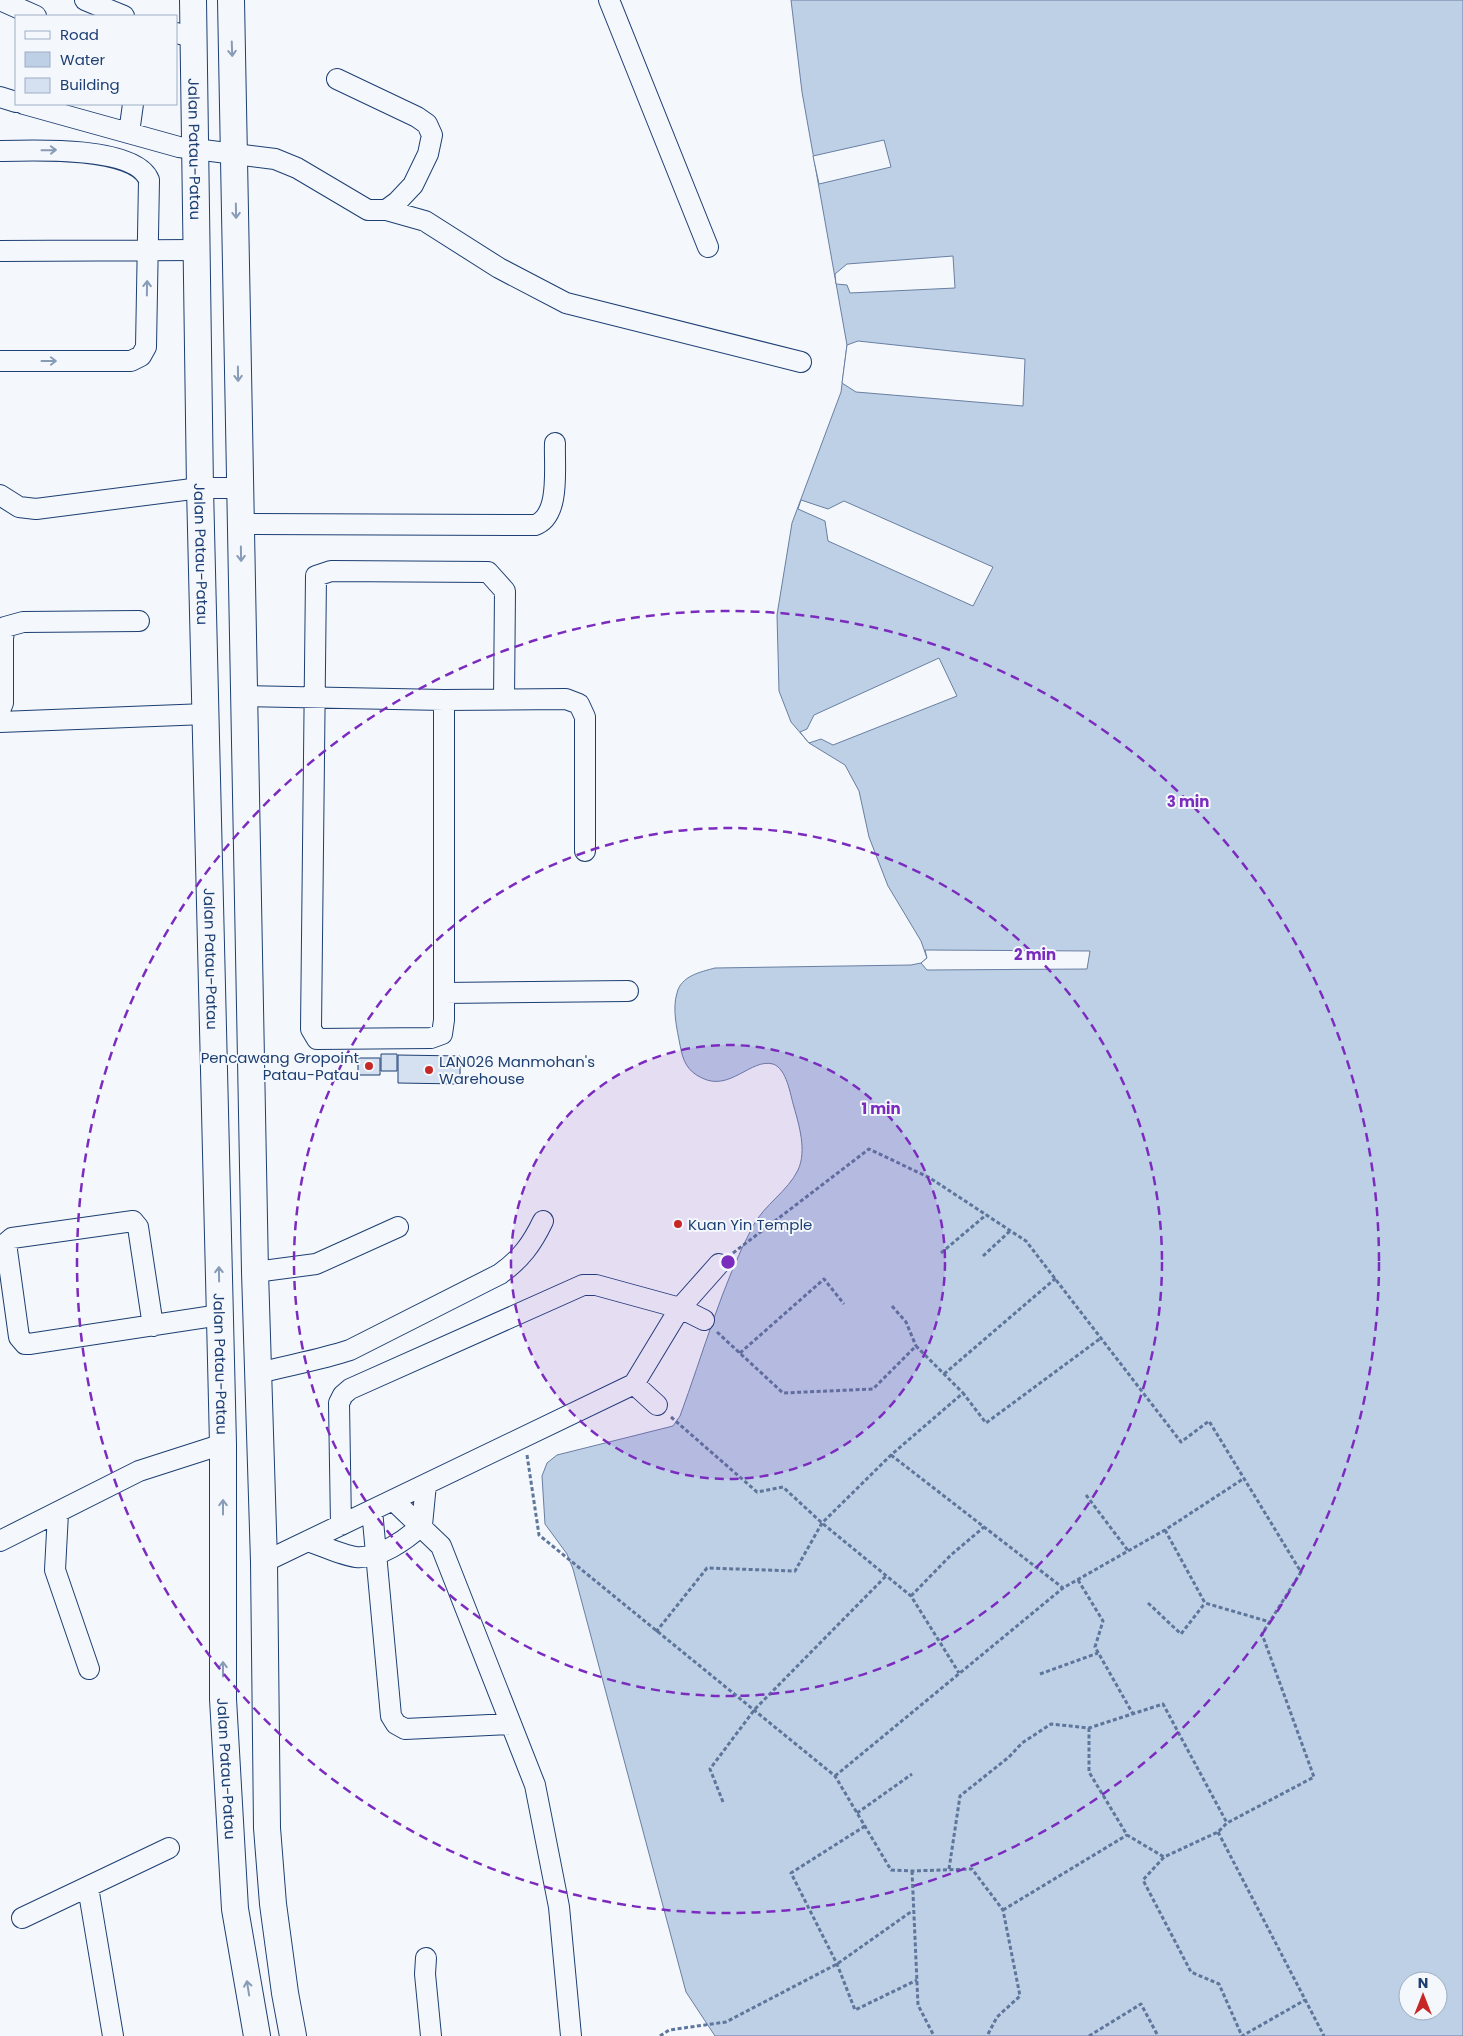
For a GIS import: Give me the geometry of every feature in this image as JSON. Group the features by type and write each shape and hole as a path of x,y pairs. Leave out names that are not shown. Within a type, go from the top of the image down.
{"main road":[{"name":"Jalan Patau-Patau","path":"192,0 185,35 196,150 200,488 223,1444 224,1699 229,1827 235,1909 257,2036"},
{"path":"231,0 255,1272 264,1562 267,1828 273,1904 293,2036"}],"street":[{"path":"0,0 34,15"},
{"path":"85,0 122,15"},
{"path":"609,0 708,248"},
{"path":"338,79 417,117 427,124 432,135 428,154 413,185 397,202 386,210"},
{"path":"0,97 15,102"},
{"path":"28,105 196,150 275,159 298,168 368,210 386,210 425,221 499,268 566,303 801,362"},
{"path":"129,133 132,105"},
{"path":"0,151 74,150 136,165 145,171 148,180 146,347 141,356 131,361 0,362"},
{"path":"0,251 197,250"},
{"path":"241,524 536,525 542,522 551,512 555,444"},
{"path":"0,495 20,507 36,510 200,488 239,488"},
{"path":"444,700 444,1020 442,1034 431,1038 317,1039 311,1029 316,576 331,571 488,572 497,579 505,591 504,699"},
{"path":"0,710 3,703 3,638 5,628 23,622 139,622"},
{"path":"244,696 444,700 566,699 579,704 585,717 585,851"},
{"path":"0,722 206,714"},
{"path":"444,993 628,991"},
{"path":"259,1373 325,1358 350,1350 500,1274 518,1261 532,1244 543,1220"},
{"path":"153,1326 138,1227 133,1221 12,1238 6,1243 20,1337 25,1344 153,1326 220,1315"},
{"path":"255,1272 316,1264 398,1227"},
{"path":"264,1562 634,1384 680,1308 719,1264"},
{"path":"341,1525 339,1403 350,1389 583,1285 596,1285 680,1308 704,1320"},
{"path":"634,1384 657,1405"},
{"path":"0,1541 139,1470 223,1444"},
{"path":"308,1541 356,1557 376,1553 410,1536 422,1526 426,1484"},
{"path":"393,1500 441,1546 536,1785 559,1907 571,2036"},
{"path":"372,1510 391,1716 396,1724 406,1729 511,1724"},
{"path":"58,1513 55,1570 89,1669"},
{"path":"22,1918 169,1848"},
{"path":"88,1886 113,2036"},
{"path":"426,1958 425,1974 431,2036"}],"path":[{"path":"719,1264 869,1149 930,1178 1026,1241 1181,1442 1209,1421 1302,1572 1262,1634 1314,1777 1228,1824 1218,1832 1164,1856 1143,1880 1191,1972 1219,1984 1242,2036 1305,2000"},
{"path":"941,1253 986,1215"},
{"path":"983,1256 1010,1231"},
{"path":"944,1374 1056,1278"},
{"path":"740,1353 824,1279 844,1304"},
{"path":"892,1306 906,1322 916,1346 963,1393 986,1423 1101,1338"},
{"path":"704,1320 783,1393 873,1389 916,1346"},
{"path":"656,1632 707,1568 795,1571 822,1523 891,1455 963,1393"},
{"path":"657,1405 757,1492 783,1487 822,1523 911,1596 959,1673"},
{"path":"524,1437 539,1535 656,1632 755,1708 835,1776 891,1870 912,1871 972,1868 1003,1910 1020,1996 997,2017 987,2036"},
{"path":"891,1455 1063,1588"},
{"path":"835,1776 1063,1588 1166,1530 1243,1479"},
{"path":"1086,1496 1129,1552"},
{"path":"911,1596 951,1556 984,1527"},
{"path":"1166,1530 1206,1603 1270,1622"},
{"path":"724,1802 710,1769 755,1708 887,1575"},
{"path":"1078,1580 1104,1621 1095,1647 1133,1714"},
{"path":"1148,1603 1181,1634 1206,1603"},
{"path":"1040,1674 1098,1653"},
{"path":"948,1868 960,1796 1009,1757 1022,1743 1051,1724 1089,1728 1163,1704 1228,1824"},
{"path":"1089,1728 1089,1772 1127,1836 1164,1856"},
{"path":"857,1813 912,1774"},
{"path":"865,1826 791,1873 837,1964 855,2010 917,1980"},
{"path":"1218,1832 1324,2036"},
{"path":"1003,1910 1127,1836"},
{"path":"912,1871 912,1911 918,2005 934,2036"},
{"path":"660,2036 669,2030 726,2022 837,1964 912,1911"},
{"path":"1089,2036 1141,2004 1158,2036"}],"water":[{"path":"791,0 1463,0 1463,2036 715,2036 686,1992 573,1569 567,1554 545,1524 542,1476 547,1463 557,1455 673,1426 680,1416 722,1295 742,1248 758,1218 794,1178 801,1163 802,1146 798,1122 785,1076 778,1067 765,1063 731,1078 722,1081 712,1081 697,1075 686,1065 676,1026 676,999 679,987 692,976 715,968 911,965 921,963 927,958 921,941 888,886 869,837 859,791 845,765 809,743 791,722 779,691 777,615 792,523 841,392 847,345 802,92"}],"pier":[{"path":"884,140 891,167 819,184 813,156"},
{"path":"953,256 955,288 850,293 847,285 836,284 835,274 847,264"},
{"path":"858,341 1025,359 1023,406 856,392 842,383 847,345"},
{"path":"801,500 828,509 844,501 993,567 973,606 828,541 825,521 798,509"},
{"path":"939,658 957,696 833,745 821,739 809,743 800,732 807,729 814,715"},
{"path":"925,950 1090,951 1087,969 927,970 921,963 927,958"}],"building":[{"path":"381,1054 397,1054 397,1071 381,1071"},
{"name":"LAN026 Manmohan's Warehouse","path":"398,1055 460,1056 460,1084 398,1083"},
{"name":"Pencawang Gropoint Patau-Patau","path":"358,1058 380,1058 380,1075 358,1075"}],"place":[{"name":"Pencawang Gropoint Patau-Patau","path":"369,1066"},
{"name":"LAN026 Manmohan's Warehouse","path":"429,1070"},
{"name":"Kuan Yin Temple","path":"678,1224"}]}
